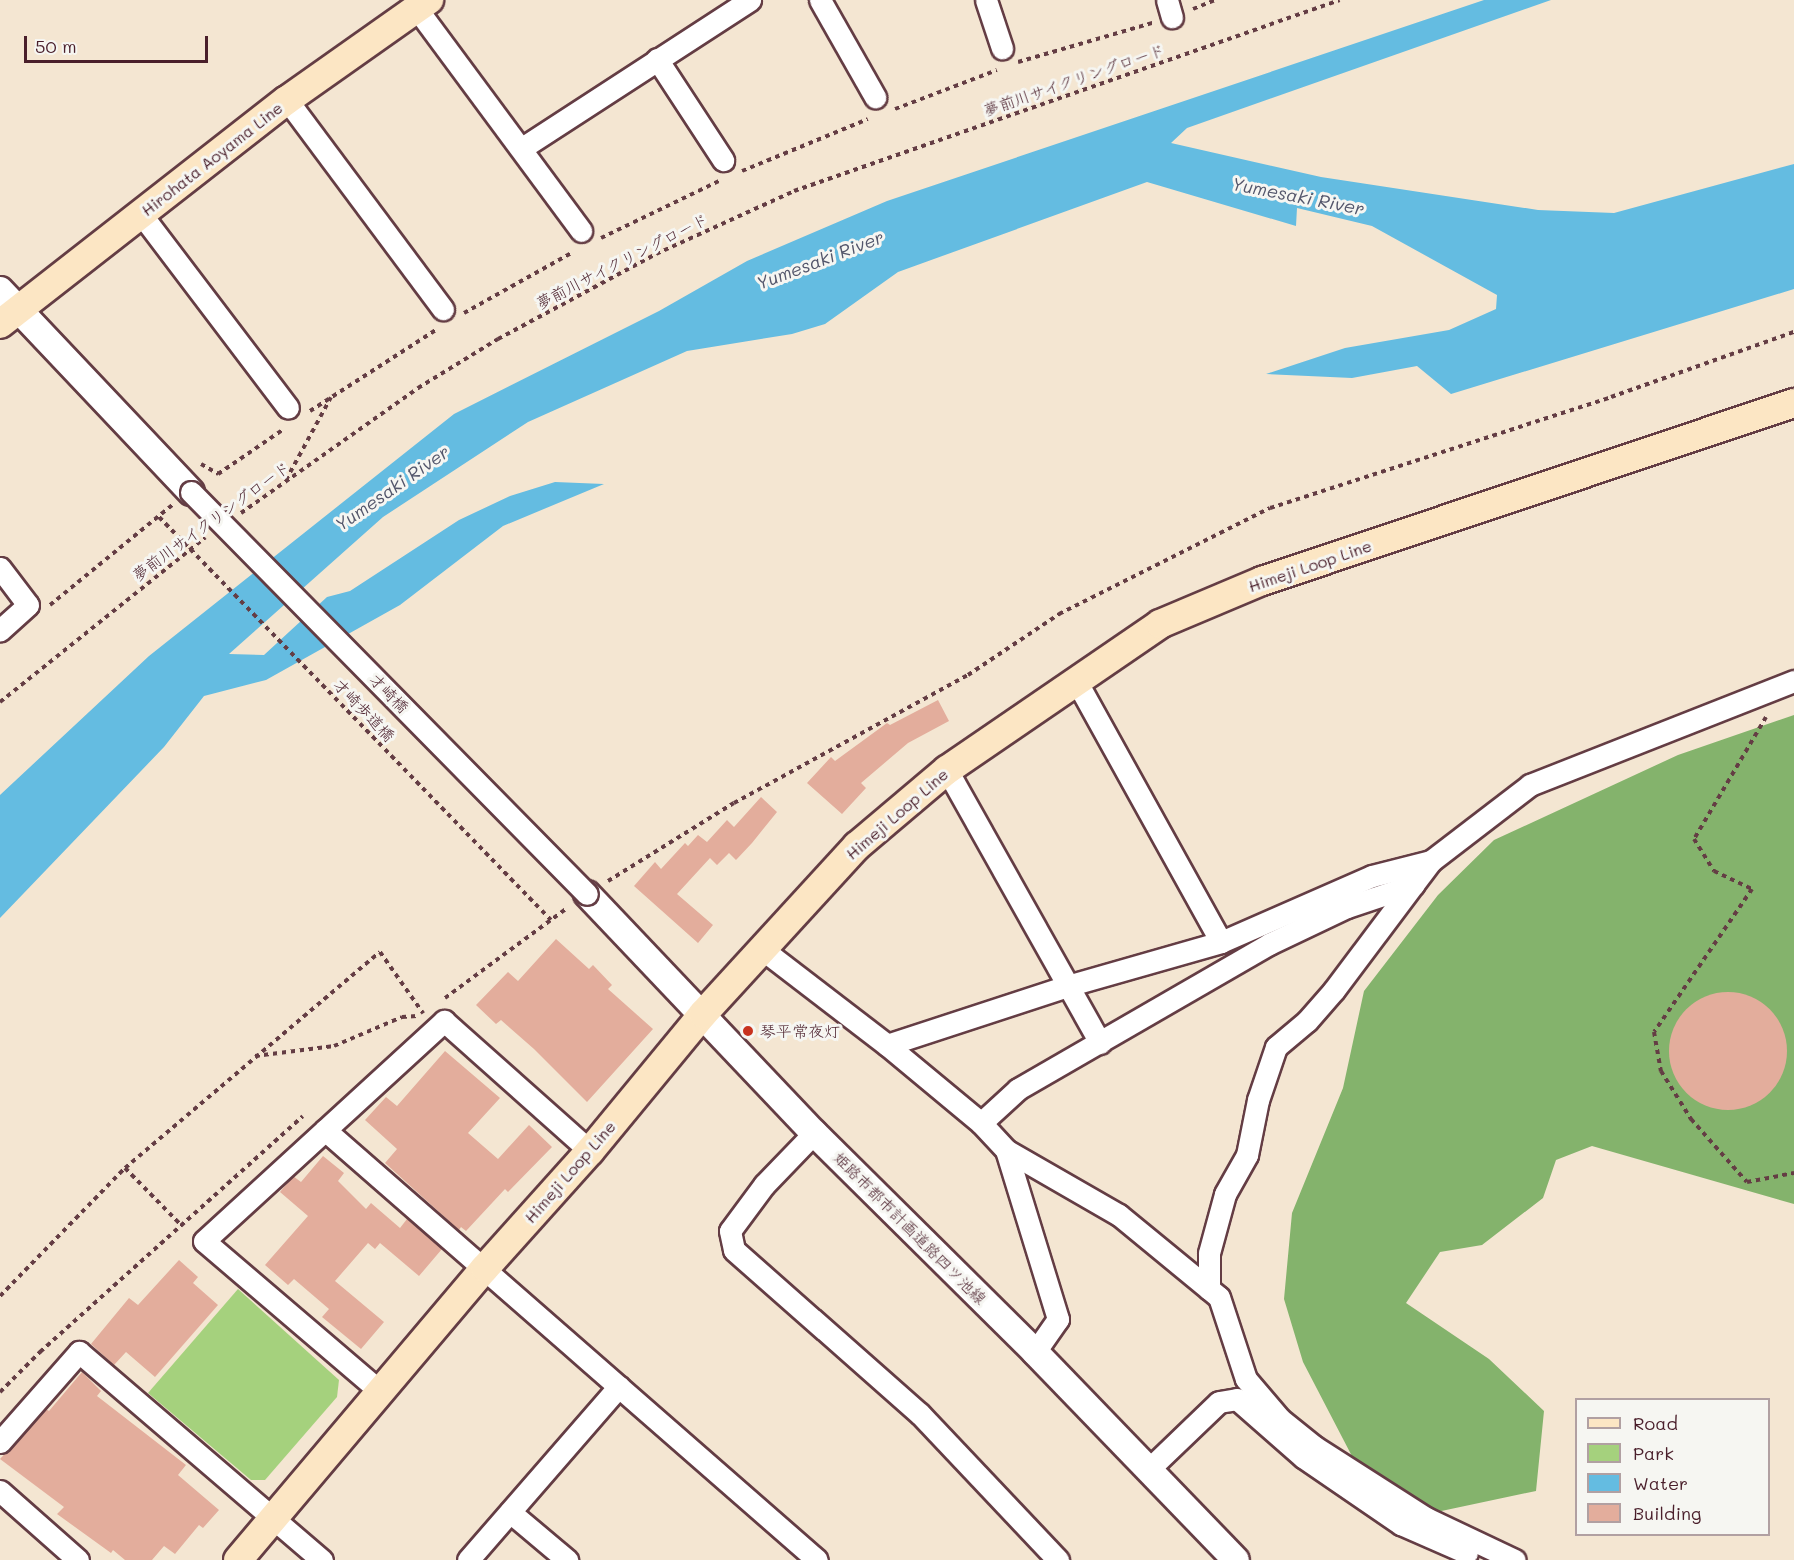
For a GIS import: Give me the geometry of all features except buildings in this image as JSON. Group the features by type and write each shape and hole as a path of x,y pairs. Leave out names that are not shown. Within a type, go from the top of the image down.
{"main road":[{"name":"Hirohata Aoyama Line","path":"6,308 141,213 287,100 423,4"},
{"name":"Himeji Loop Line","path":"238,1560 382,1393 485,1268 590,1151 703,1014 857,846 947,771 1075,679 1160,624 1262,581 1794,403"}],"street":[{"path":"522,148 750,0"},
{"path":"819,0 873,108"},
{"path":"986,0 1002,48"},
{"path":"423,4 585,240"},
{"path":"657,59 728,170"},
{"path":"287,100 448,317"},
{"path":"141,213 294,416"},
{"path":"6,308 183,484"},
{"name":"才崎橋","path":"183,484 587,894"},
{"path":"0,568 28,605 0,630"},
{"path":"1075,679 1221,942"},
{"path":"1209,1289 1209,1253 1226,1194 1247,1155 1258,1100 1276,1047 1308,1021 1431,861 1530,785 1794,681"},
{"path":"947,771 1100,1043"},
{"path":"981,1123 1018,1089 1100,1043 1265,935 1372,876 1431,861"},
{"path":"887,1045 1067,986 1221,942 1265,935 1413,885"},
{"name":"姫路市都市計画道路四ツ池線","path":"587,894 814,1133 1035,1352 1236,1560"},
{"path":"762,949 887,1045 981,1123 1006,1150 1119,1215 1219,1297 1246,1379 1280,1419 1315,1447 1426,1518 1515,1560"},
{"path":"382,1393 204,1241 444,1021 590,1151"},
{"path":"325,1130 817,1560"},
{"path":"814,1133 764,1185 730,1231 734,1250 920,1414 1058,1560"},
{"path":"1006,1150 1058,1319 1035,1352"},
{"path":"0,1442 79,1352 322,1560"},
{"path":"468,1560 619,1386"},
{"path":"1148,1470 1219,1402 1237,1399 1303,1457 1401,1524 1484,1560"},
{"path":"0,1491 78,1560"},
{"path":"510,1512 567,1560"}],"path":[{"path":"893,110 1169,8 1215,0"},
{"name":"夢前川サイクリングロード","path":"238,514 498,339 656,254 794,191 1340,0"},
{"path":"28,605 45,609 159,517 176,502 160,486 183,484 195,460 218,474 294,416 332,396 448,317 585,240 728,170 873,108"},
{"path":"440,1003 587,894 734,803 968,675 1059,614 1270,508 1611,397 1794,332"},
{"path":"286,480 332,396"},
{"name":"才崎歩道橋","path":"159,517 551,920"},
{"name":"夢前川サイクリングロード","path":"0,702 210,534"},
{"path":"1770,690 1766,723 1694,839 1714,871 1752,889 1654,1032 1661,1071 1691,1119 1747,1182 1794,1173"},
{"path":"0,1296 125,1168 254,1056 380,952 424,1015"},
{"path":"416,1022 432,1009"},
{"path":"254,1056 334,1046 402,1017 424,1015"},
{"path":"0,1392 180,1224 313,1107"},
{"path":"125,1168 180,1224"}],"green space":[{"path":"1794,715 1794,1204 1592,1146 1556,1160 1543,1198 1482,1245 1440,1252 1406,1303 1489,1359 1544,1411 1536,1491 1432,1513 1355,1462 1303,1362 1284,1299 1292,1213 1343,1088 1364,991 1438,895 1494,840 1678,755"},
{"path":"238,1289 339,1380 337,1397 265,1480 251,1480 148,1393"}],"water":[{"name":"Yumesaki River","path":"1484,0 1551,0 1187,128 1171,143 1321,177 1538,210 1614,213 1794,164 1794,289 1451,394 1417,366 1352,378 1266,374 1345,348 1449,330 1496,309 1497,295 1372,226 1297,208 1296,226 1147,182 898,272 825,324 792,334 687,351 528,422 383,517 229,654 264,655 327,597 350,591 459,520 510,496 555,482 604,484 503,526 400,605 266,680 204,696 164,747 0,918 0,795 149,656 454,414 659,311 747,261 887,201"}],"place":[{"name":"琴平常夜灯","path":"748,1031"}]}
